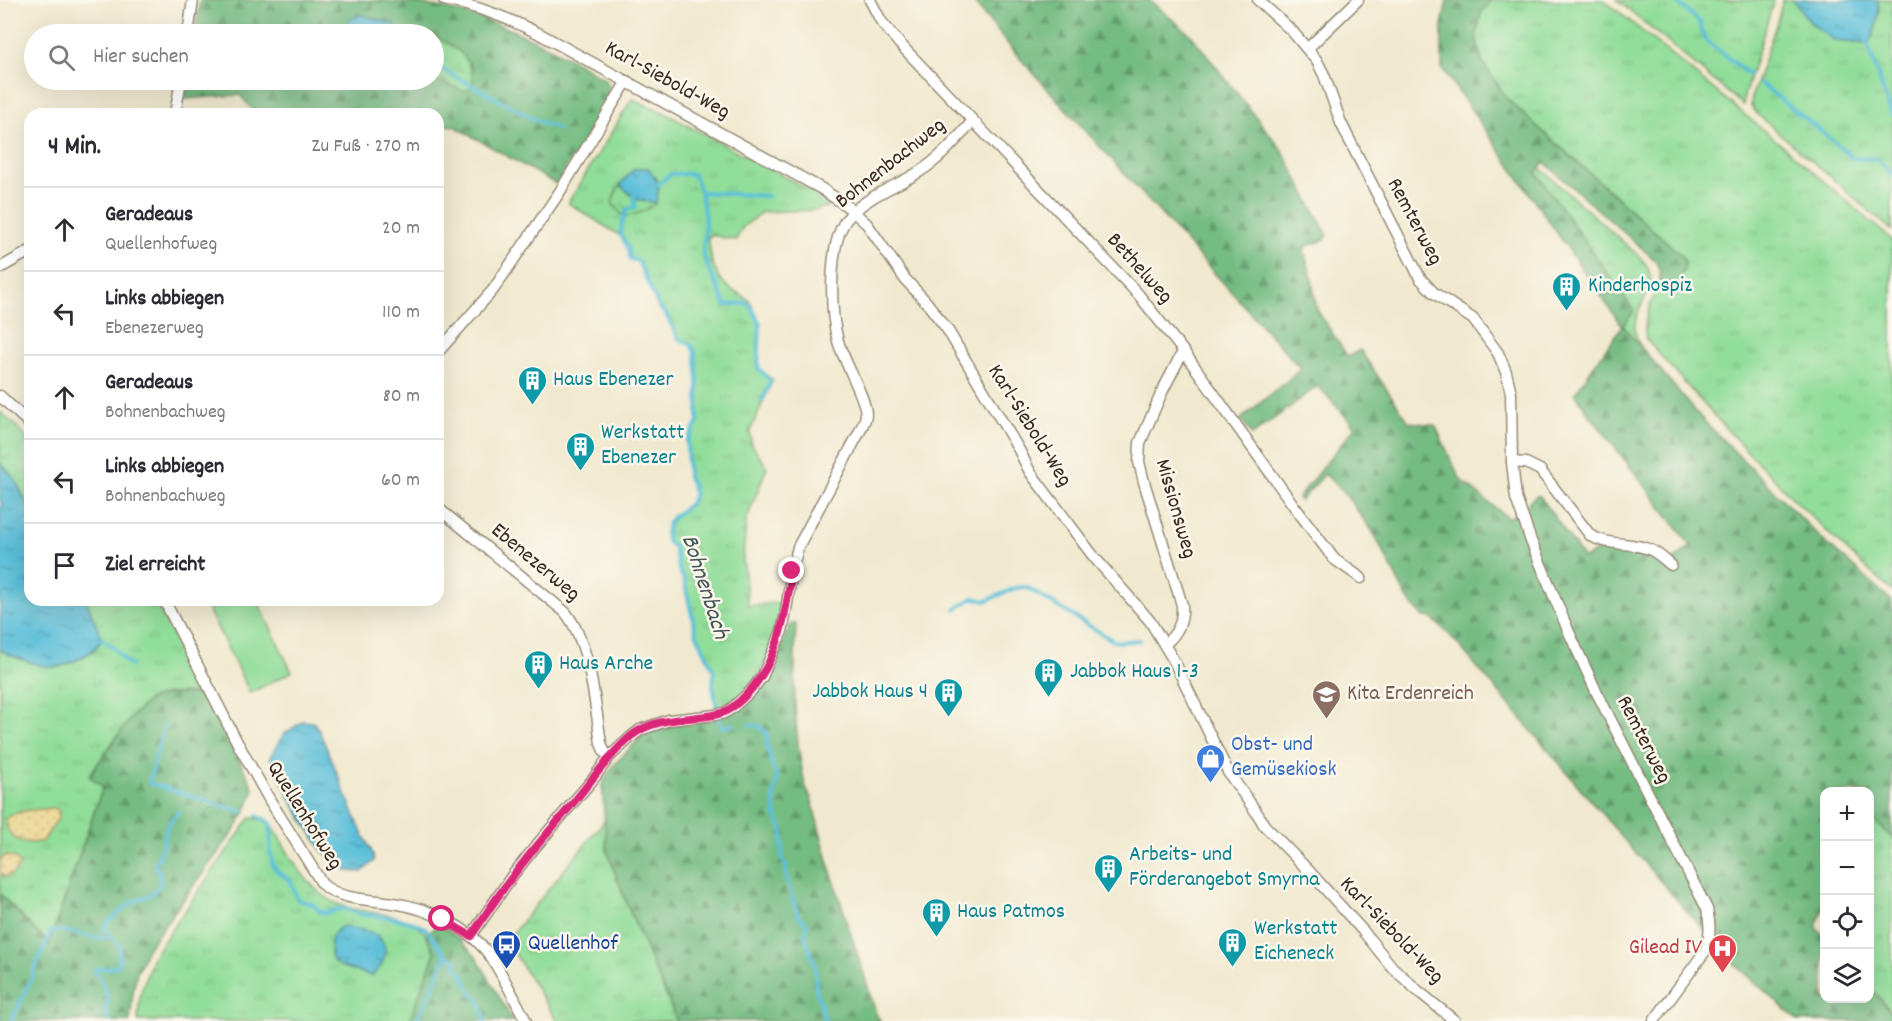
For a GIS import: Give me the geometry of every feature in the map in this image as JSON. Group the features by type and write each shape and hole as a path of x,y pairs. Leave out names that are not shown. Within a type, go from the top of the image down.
{"street":[{"path":"189,24 193,0"},
{"name":"Karl-Siebold-Weg","path":"444,0 471,5 505,17 538,33 822,189 867,224 904,279 947,329 1030,472 1094,557 1150,621 1165,644 1222,762 1264,825 1309,871 1392,967 1455,1021"},
{"name":"Bethelweg","path":"870,0 891,34 972,122 1138,294 1184,352 1334,559 1361,578"},
{"name":"Remterweg","path":"1258,0 1308,48 1324,75 1341,123 1415,270 1434,293 1473,319 1498,353 1508,377 1511,393 1512,462 1516,498 1521,514 1568,630 1596,691 1707,909 1710,938 1706,950 1654,1021"},
{"path":"1308,48 1358,0"},
{"path":"444,345 493,290 560,193 627,81"},
{"path":"176,108 179,90"},
{"name":"Bohnenbachweg","path":"609,757 640,730 669,720 715,715 731,709 751,691 762,677 785,618 798,547 865,418 864,406 837,341 833,319 831,291 833,260 841,230 854,212 928,165 956,141 972,122"},
{"path":"0,268 24,254"},
{"name":"Missionsweg","path":"1165,644 1174,637 1179,627 1183,614 1182,605 1144,482 1139,462 1140,443 1162,392 1184,352"},
{"path":"0,396 24,418"},
{"path":"1512,462 1526,462 1540,470 1590,534 1597,539 1643,547 1653,551 1671,565"},
{"name":"Ebenezerweg","path":"444,513 573,621 583,646 601,743 609,757"},
{"name":"Quellenhofweg","path":"167,606 237,742 269,799 323,885 330,891 346,897 412,907 442,919 471,936 491,958 526,1021"},
{"path":"471,936 512,876 609,757"}],"green space":[{"path":"200,0 377,1 413,3 449,9 521,34 590,70 606,80 609,85 607,103 556,184 454,126 444,126 444,108 251,108 240,95 185,99 186,90 444,90 444,24 377,24 358,14 349,24 196,24"},
{"path":"972,0 1149,0 1191,35 1282,150 1328,236 1322,241 1306,246 1304,251 1317,310 1348,357 1360,350 1409,422 1435,425 1460,479 1508,518 1527,508 1529,501 1537,495 1540,496 1584,559 1604,546 1644,554 1665,567 1691,546 1575,393 1622,326 1442,68 1442,25 1447,0 1491,0 1481,12 1476,38 1482,62 1508,100 1682,256 1684,267 1682,275 1670,282 1660,282 1660,272 1655,260 1544,162 1536,172 1634,311 1623,326 1702,419 1824,541 1892,601 1892,838 1874,822 1874,787 1820,787 1820,916 1816,927 1820,932 1820,1003 1874,1003 1874,992 1892,1013 1892,1021 1798,1021 1726,956 1450,635 1431,618 1422,616 1407,598 1373,532 1348,498 1325,474 1300,501 1298,498 1355,427 1318,386 1252,435 1241,419 1301,369 1017,55"},
{"path":"1491,0 1604,0 1783,146 1892,240 1892,591 1764,470 1646,339 1645,324 1648,310 1660,282 1671,282 1685,263 1682,256 1508,100 1482,62 1476,38 1481,12"},
{"path":"1617,0 1774,0 1743,105"},
{"path":"1783,0 1793,0 1811,23 1835,41 1868,44 1879,10 1878,0 1892,0 1892,230 1756,113 1751,105"},
{"path":"444,42 457,50 471,68 473,87 464,91 444,83"},
{"path":"632,99 661,111 833,205 816,210 762,212 743,227 736,240 711,235 708,238 712,262 719,278 729,288 749,300 761,323 758,368 773,380 750,431 751,443 767,467 746,521 743,558 748,606 784,602 773,641 757,678 739,697 717,710 713,686 714,671 696,633 684,580 679,570 674,547 667,541 666,533 674,516 690,504 694,494 688,478 687,441 698,422 695,352 691,345 678,338 659,307 638,261 630,259 624,238 568,203","holes":["627,177 656,177 658,184 620,185"]},
{"path":"1539,167 1642,259 1651,279 1650,287 1635,321 1635,334 1642,349 1622,326 1535,172"},
{"path":"620,185 636,199 656,203 640,213 622,215 612,203"},
{"path":"0,412 24,435 24,498 14,478 0,463"},
{"path":"88,606 157,606 205,694 170,694 150,700 127,723 90,775 103,786 49,945 0,894 0,650 34,663 55,667 69,664 92,651 101,637"},
{"path":"214,606 260,606 292,672 250,693 208,609"},
{"path":"791,624 796,624 795,708 806,789 811,798 832,875 877,1016 881,1021 677,1021 628,907 607,851 602,784 613,766 644,734 660,727 719,719 762,684"},
{"path":"170,694 205,694 254,789 245,813 234,831 147,949 137,972 130,1021 0,1021 0,894 49,944 103,787 89,776 127,723 150,700"},
{"path":"250,818 269,820 302,874 330,900 340,905 403,919 423,931 435,953 409,1021 138,1021 140,995 153,956"},
{"path":"605,820 607,851 628,907 677,1021 557,1021 508,943 508,939"},
{"path":"1874,821 1892,838 1892,1013 1874,992"},
{"path":"440,924 477,958 513,1021 409,1021 435,953 426,934"}],"sand":[{"path":"50,808 59,811 59,817 43,841 24,842 13,837 9,832 6,819 11,815 22,811"},
{"path":"5,855 15,858 20,865 14,873 5,877 0,873 0,861"}],"water":[{"path":"1793,0 1878,0 1878,18 1874,34 1868,44 1835,41 1811,23"},
{"path":"358,14 395,24 346,24 351,18 357,17"},
{"path":"648,168 656,181 658,192 656,203 636,199 620,185 633,170"},
{"path":"0,463 14,478 24,498 24,606 88,606 101,637 91,651 66,665 55,667 42,665 0,650 0,508 2,503 0,501"},
{"path":"303,721 313,722 319,730 373,854 374,861 362,872 347,871 323,852 290,799 270,757 283,735"},
{"path":"342,926 369,932 383,942 384,960 371,976 340,966 333,961 331,942 335,933"}],"waterway":[{"path":"1674,0 1700,22 1704,39 1748,74"},
{"path":"1866,40 1892,116"},
{"name":"Bohnenbach","path":"444,70 536,120 558,129"},
{"path":"1760,83 1846,151 1851,158 1877,159 1892,174"},
{"name":"Bohnenbach","path":"655,184 671,174 693,174 696,180 704,212 703,250 707,266 725,305 747,303 760,324 758,368 771,381 762,401"},
{"path":"701,192 767,196"},
{"name":"Bohnenbach","path":"634,194 635,207 626,210 620,233 628,248 630,259 638,261 659,307 666,314 678,338 691,345 695,352 698,422 687,441 688,478 694,494 690,504 674,516 666,533 667,541 674,547 679,570 684,580 696,633 714,671 713,686 717,710"},
{"name":"Bohnenbach","path":"956,609 973,598 986,601 1015,588 1026,587 1112,640 1117,642 1140,640"},
{"path":"99,638 113,647 131,666"},
{"name":"Bohnenbach","path":"719,719 723,727 734,725"},
{"name":"Bohnenbach","path":"749,725 759,726 767,734 767,748 777,778 774,796 775,813 783,832 782,859 786,866 786,876 798,916 807,924 805,936 815,965 816,988 825,1021"},
{"path":"164,726 149,783 242,812"},
{"path":"108,1021 105,1007 109,1001 100,978 93,970 119,965 120,946 104,928 131,903 152,894 161,883 154,863 159,858 168,825 179,811"},
{"path":"257,816 271,825 270,850 273,866 290,880 298,900 313,904 319,911 325,913 343,908 360,914 394,918 417,924 426,929 446,955 457,961 455,965 463,975 470,991 479,1000 485,1021"},
{"path":"11,1021 51,931 112,937"},
{"path":"415,1021 427,1001 446,955"}],"place":[{"name":"Kinderhospiz","path":"1567,312"},
{"name":"Haus Ebenezer","path":"532,406"},
{"name":"Werkstatt Ebenezer","path":"580,472"},
{"name":"Haus Arche","path":"538,690"},
{"name":"Jabbok Haus 1-3","path":"1049,698"},
{"name":"Jabbok Haus 4","path":"949,718"},
{"name":"Kita Erdenreich","path":"1326,720"},
{"name":"Obst- und Gemüsekiosk","path":"1210,784"},
{"name":"Arbeits- und Förderangebot Smyrna","path":"1108,894"},
{"name":"Haus Patmos","path":"936,938"},
{"name":"Werkstatt Eicheneck","path":"1233,968"},
{"name":"Quellenhof","path":"507,970"},
{"name":"Gilead IV","path":"1723,974"}],"route":[{"path":"442,919 471,936 512,876 609,757 640,730 669,720 724,712 731,709 751,691 762,677 782,631 792,571"}]}
